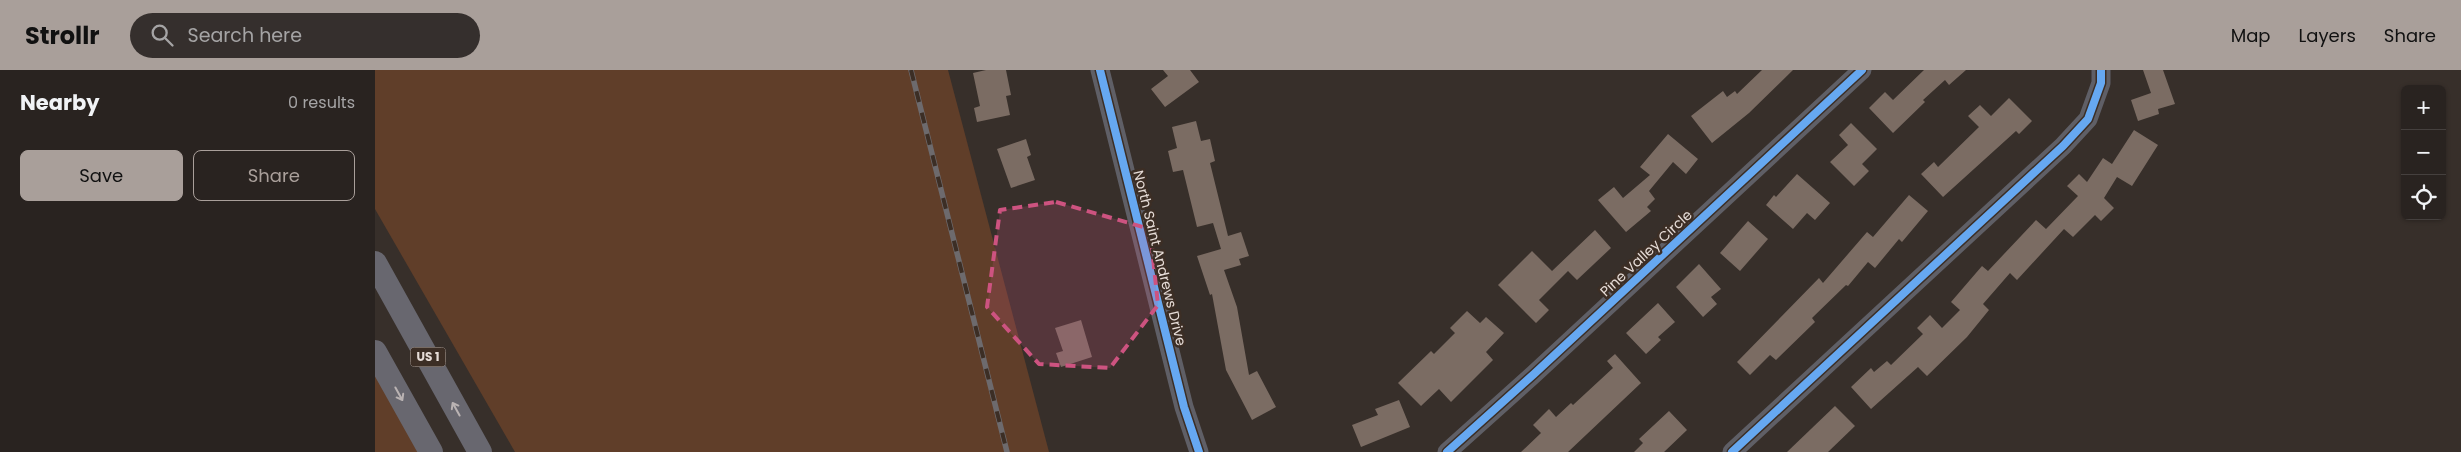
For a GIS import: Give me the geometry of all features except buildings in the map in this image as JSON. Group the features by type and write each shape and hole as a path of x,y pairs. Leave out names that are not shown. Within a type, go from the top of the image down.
{"main road":[{"name":"US 1","path":"375,263 480,452"},
{"path":"375,352 431,452"}],"street":[{"name":"North Saint Andrews Drive","path":"1100,70 1185,407 1199,452"},
{"name":"Pine Valley Circle","path":"1447,452 1534,374 1862,70"},
{"path":"1732,452 2063,146 2088,119 2101,83 2101,70"}],"highlighted area":[{"path":"1056,202 1150,229 1158,305 1110,368 1039,364 987,307 1000,210"}],"shaded area":[{"path":"375,70 948,70 1049,452 515,452 375,209"},
{"path":"375,352 431,452 375,452"}],"railway":[{"path":"911,70 1007,452"}],"cycle path":[{"path":"1100,70 1184,407 1199,452"},
{"path":"1447,452 1534,374 1862,70"},
{"path":"1732,452 2063,146 2088,119 2101,83 2101,70"}]}
